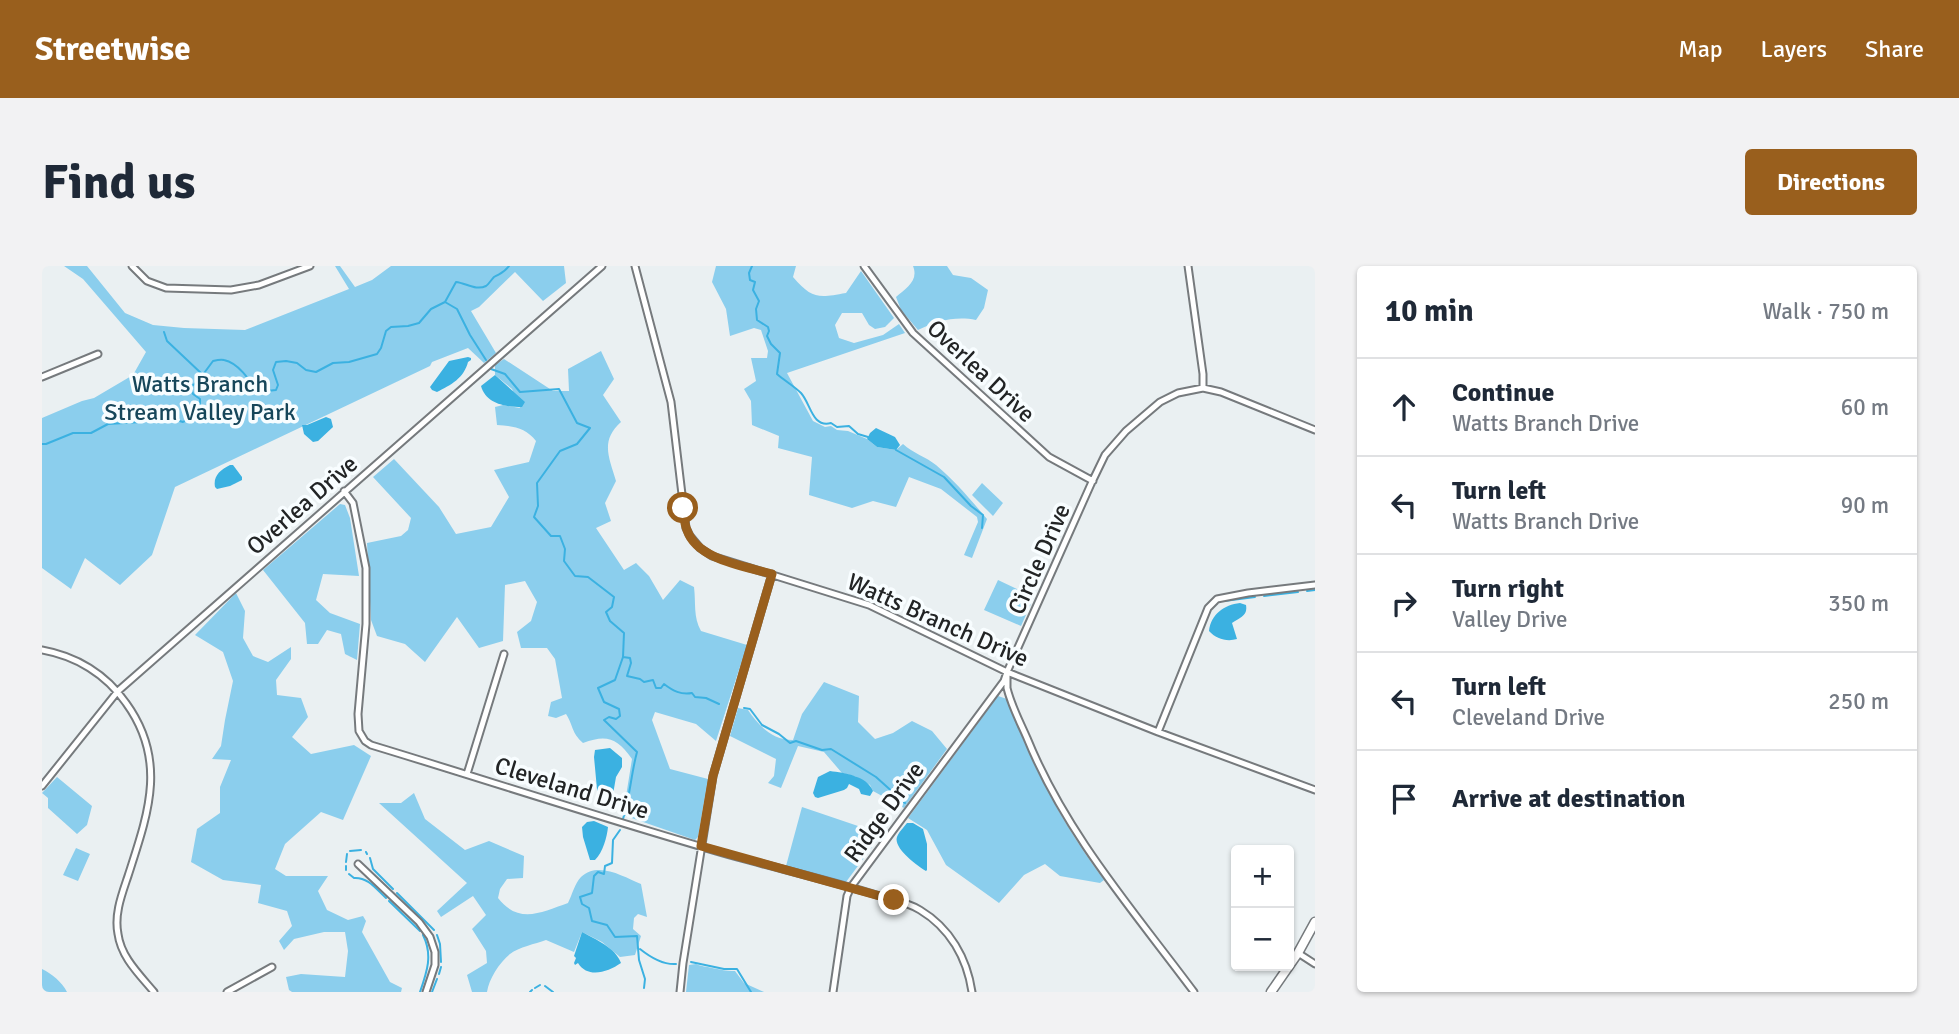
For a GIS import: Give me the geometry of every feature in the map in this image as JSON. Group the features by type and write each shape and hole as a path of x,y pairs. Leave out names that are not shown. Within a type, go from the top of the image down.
{"main road":[{"path":"1271,992 1298,953 1315,922"}],"street":[{"path":"132,266 147,281 166,288 231,290 259,285 310,266"},
{"name":"Overlea Drive","path":"42,786 118,691 601,266"},
{"name":"Watts Branch Drive","path":"635,266 671,402 686,528 694,542 706,553 869,605 1007,672 1315,790"},
{"name":"Overlea Drive","path":"864,266 913,333 1044,453 1093,481"},
{"path":"1188,266 1203,388 1221,392 1315,430"},
{"path":"42,377 98,354"},
{"name":"Circle Drive","path":"1007,672 1105,456 1126,431 1160,402 1178,393 1203,388"},
{"name":"Cleveland Drive","path":"344,491 352,503 366,568 366,624 358,714 359,732 365,741 701,846 917,908 948,934 962,956 969,973 972,992"},
{"path":"680,992 713,776 772,574"},
{"path":"1158,732 1208,608 1217,599 1315,584"},
{"path":"42,650 63,655 87,666 118,691 143,732 149,753 152,782 145,822 120,903 117,933 124,953 153,992"},
{"path":"467,774 504,654"},
{"path":"1007,672 1007,688 1023,730 1063,812 1111,883 1194,992"},
{"name":"Ridge Drive","path":"833,992 847,896 851,887 1004,681 1007,672"},
{"path":"358,864 419,922 430,937 435,953 435,965 426,992"},
{"path":"1298,953 1315,964"},
{"path":"227,992 272,967"}],"green space":[{"name":"Watts Branch Stream Valley Park","path":"64,266 87,266 125,313 153,325 184,328 245,330 349,289 335,266 340,266 355,287 372,280 391,266 564,266 566,283 543,301 515,272 479,307 471,311 496,353 484,363 468,348 432,362 430,366 175,487 152,555 120,585 85,558 71,589 42,568 42,418 94,398 133,375 146,352 83,279"},
{"path":"716,266 796,266 793,277 811,293 822,296 846,293 861,271 894,318 885,327 875,329 869,325 862,313 842,313 835,325 839,338 854,343 883,335 899,324 905,333 787,373 813,421 825,427 848,431 867,439 877,447 896,450 903,444 932,462 950,478 987,519 972,558 964,555 978,522 977,517 941,489 909,477 896,507 873,501 852,508 809,495 812,457 778,448 779,436 752,425 751,401 744,389 756,381 751,358 767,358 768,351 761,330 754,328 730,336 726,309 712,282"},
{"path":"913,266 947,266 953,275 971,278 988,290 984,308 976,320 946,320 918,330 901,310 896,297 913,280"},
{"path":"601,351 614,379 603,395 621,422 614,429 608,443 616,481 605,503 611,521 596,528 624,570 636,563 649,576 663,600 680,580 694,587 696,615 701,631 747,645 716,741 696,724 655,712 652,720 670,769 708,779 698,837 695,840 623,815 632,759 621,746 611,740 599,739 583,743 574,732 566,714 556,718 548,716 551,702 562,698 555,659 547,648 521,648 517,632 531,621 537,602 525,581 505,585 503,641 479,648 457,617 425,662 405,644 377,636 371,620 367,543 401,536 408,530 411,518 373,477 394,459 439,507 456,534 491,527 509,497 494,470 529,462 536,441 519,428 497,425 495,407 503,405 520,408 512,389 495,375 495,365 504,359 553,391 569,391 568,369"},
{"path":"982,483 1003,503 993,516 972,495"},
{"path":"340,504 345,505 350,518 359,576 323,574 316,600 330,613 360,624 357,660 345,654 341,634 327,630 318,644 307,644 305,623 263,570"},
{"path":"998,580 1034,597 1021,626 984,610"},
{"path":"236,593 245,611 243,638 253,656 268,662 291,647 291,659 276,680 277,695 301,698 308,717 292,737 311,754 354,745 371,756 343,820 321,812 285,844 275,869 286,876 328,876 318,891 327,910 348,920 363,916 366,921 362,932 390,982 402,988 401,992 292,992 286,977 301,974 345,977 348,951 345,932 324,932 294,939 284,950 279,941 292,926 287,911 258,903 261,885 223,880 191,862 197,829 220,813 220,787 231,760 212,759 221,746 233,681 223,652 195,635"},
{"path":"824,682 859,696 858,722 875,739 893,733 912,721 932,731 947,749 904,808 873,791 870,785 857,777 842,773 824,752 798,746 781,788 768,783 774,776 776,759 730,736 738,708 748,710 772,735 793,740 802,714"},
{"path":"998,696 1007,699 1037,770 1074,837 1104,880 1100,883 1060,876 1045,864 1024,875 999,903 946,865 927,830 908,818"},
{"path":"57,777 92,806 87,825 77,834 48,808 48,798 42,793"},
{"path":"414,793 425,819 465,850 489,841 524,856 523,878 507,879 498,898 514,911 531,914 568,903 581,877 595,870 611,872 641,884 647,917 638,914 634,918 633,929 641,936 635,955 620,957 602,942 582,932 574,952 546,940 510,954 495,972 487,992 472,992 467,975 487,963 486,951 472,929 486,915 473,896 441,917 437,911 467,883 379,803 401,803"},
{"path":"802,807 858,826 878,839 846,882 786,866"},
{"path":"76,848 90,854 78,881 63,875"},
{"path":"689,965 735,971 744,983 764,992 686,992"},
{"path":"42,969 56,978 67,992 42,992"}],"shaded area":[{"path":"468,357 471,360 456,380 437,392 432,390 430,387 449,361"},
{"path":"495,375 525,402 522,407 503,405 487,397 481,386"},
{"path":"326,417 331,419 333,427 318,441 313,442 304,434 302,425"},
{"path":"876,428 895,437 900,445 896,450 877,447 867,439"},
{"path":"233,465 242,480 217,489 216,477"},
{"path":"1240,603 1246,605 1246,612 1232,623 1237,639 1222,639 1209,631 1212,620 1219,611"},
{"path":"610,748 622,758 611,806 598,800 594,757 595,750"},
{"path":"830,771 861,779 873,791 870,796 861,794 859,789 849,784 844,790 815,797 813,793 818,777"},
{"path":"594,821 608,827 600,853 595,860 590,860 582,827 587,822"},
{"path":"907,823 913,823 923,829 927,844 926,871 902,851 897,841"},
{"path":"582,932 610,948 621,963 598,972 587,971 578,963 575,965 574,956"}],"waterway":[{"path":"42,444 73,433 91,433 108,424 141,422 154,417 183,422 193,416 199,407 200,399 193,394 191,387 213,361 223,360 234,365 244,373 257,392 276,390 278,385 273,370 276,362 297,363 306,370 316,372 333,363 349,362 377,354 386,331 391,327 419,323 431,309 445,302 456,282 482,287 509,266"},
{"path":"752,266 750,280 755,282 753,290 759,301 756,309 757,320 768,327 767,336 780,353 777,374 801,393 820,422 831,423 837,427 849,426 858,434 868,437"},
{"path":"445,302 457,309 486,360"},
{"path":"164,332 167,341 202,374"},
{"path":"491,369 505,374 520,392 559,389 577,423 590,428 577,444 560,451 537,483 538,506 534,517 551,536 560,536 565,549 564,561 575,576 588,577 614,597 612,607 606,612 610,621 624,633 623,657 615,680 598,688 604,702 619,709 620,716 616,719 609,717 604,720 637,752 623,819"},
{"path":"896,450 944,477 983,515 982,528"},
{"path":"1307,591 1315,590"},
{"path":"1264,596 1298,592"},
{"path":"1224,601 1255,597"},
{"path":"623,657 630,658 627,676 644,682 653,680 656,688 661,688 664,684 677,692 692,693 695,697 706,698 719,704"},
{"path":"744,708 750,709 762,725 790,743 796,741 822,750 831,749 876,777 905,803"},
{"path":"620,830 613,840 612,863 605,866 604,874 598,872 594,876 592,893 580,897 582,904 589,908 592,921 607,925 615,937 637,936 639,960 645,979 644,988"},
{"path":"350,851 361,850"},
{"path":"346,862 347,854"},
{"path":"370,858 373,869 393,889"},
{"path":"349,874 368,882 386,898"},
{"path":"397,893 434,930"},
{"path":"389,901 420,931"},
{"path":"420,992 428,957 423,935"},
{"path":"437,935 441,962"},
{"path":"640,949 657,960 676,964"},
{"path":"691,962 737,969 751,992"},
{"path":"439,974 441,967"},
{"path":"432,992 437,979"},
{"path":"535,988 540,985"},
{"path":"545,986 553,992"}],"route":[{"path":"683,508 690,536 706,553 772,574 713,776 701,846 894,900"}]}
